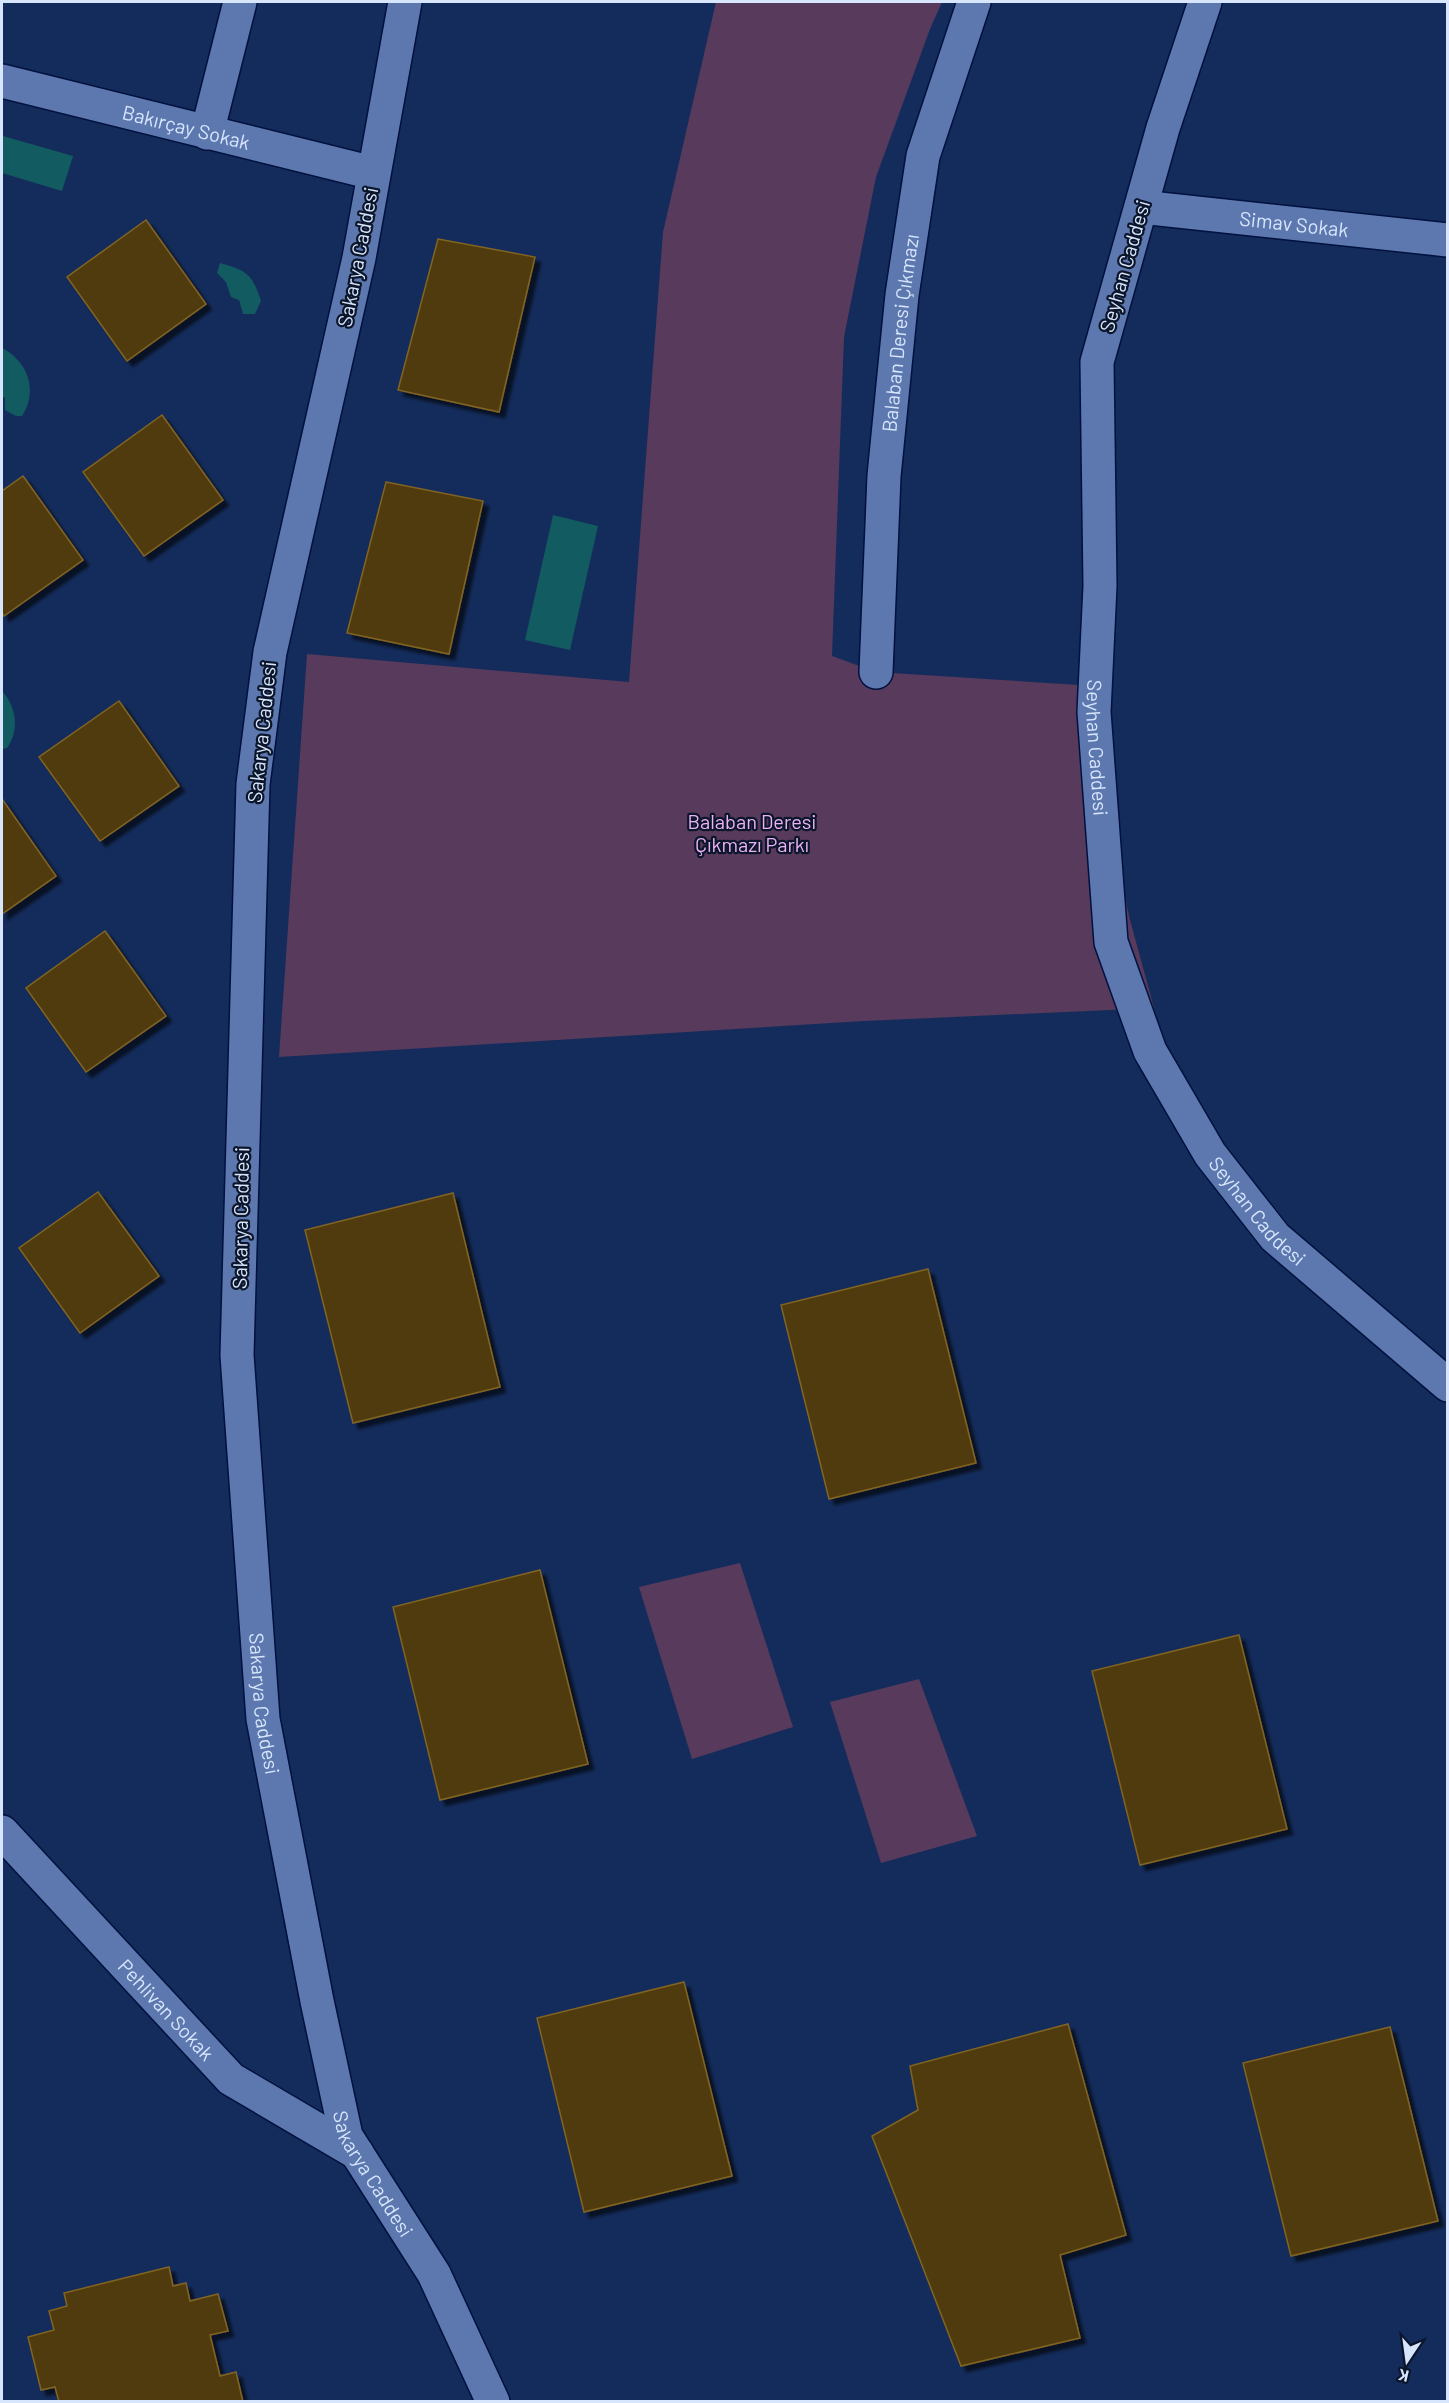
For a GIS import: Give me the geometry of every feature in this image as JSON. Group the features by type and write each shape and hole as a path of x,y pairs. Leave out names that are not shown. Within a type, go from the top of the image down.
{"street":[{"path":"207,133 240,2"},
{"name":"Sakarya Caddesi","path":"405,2 359,258 270,652 253,784 237,1355 263,1719 317,2001 346,2136 434,2274 493,2402"},
{"name":"Balaban Deresi Çıkmazı","path":"876,672 884,476 902,295 922,156 974,2"},
{"name":"Seyhan Caddesi","path":"1205,2 1163,128 1097,362 1100,586 1094,712 1111,942 1150,1051 1210,1154 1275,1237 1448,1385"},
{"name":"Bakırçay Sokak","path":"2,81 374,173"},
{"name":"Simav Sokak","path":"1141,207 1448,240"},
{"name":"Pehlivan Sokak","path":"2,1832 231,2079 357,2154"}],"green space":[{"name":"Balaban Deresi Çıkmazı Parkı","path":"716,2 942,2 876,177 844,337 832,656 876,672 1079,685 1130,920 1154,1008 864,1021 279,1057 307,654 629,682 663,232"},
{"path":"740,1563 793,1727 692,1759 639,1587"},
{"path":"919,1679 977,1836 881,1863 830,1702"}],"shaded area":[{"path":"3,136 73,156 62,191 2,173"},
{"path":"220,263 243,271 251,279 261,301 255,314 243,314 239,300 231,297 226,282 217,273"},
{"path":"2,348 18,360 28,377 30,396 22,416 16,416 5,410 5,397 2,398"},
{"path":"553,515 598,526 570,650 525,640"},
{"path":"2,691 11,704 15,726 11,741 7,748 2,749"}],"building":[{"path":"146,220 206,304 127,361 67,277"},
{"path":"438,239 535,257 499,412 398,390"},
{"path":"162,415 223,500 144,556 83,472"},
{"path":"23,476 83,560 4,616 2,613 2,491"},
{"path":"386,482 483,501 449,654 347,633"},
{"path":"119,701 179,786 100,841 39,757"},
{"path":"2,799 56,876 2,914"},
{"path":"105,931 166,1016 86,1072 26,988"},
{"path":"98,1192 159,1276 80,1333 19,1248"},
{"path":"453,1193 500,1387 353,1423 305,1230"},
{"path":"928,1269 976,1463 829,1499 781,1305"},
{"path":"540,1570 588,1764 440,1800 393,1607"},
{"path":"1239,1635 1287,1829 1140,1865 1092,1671"},
{"path":"684,1982 732,2176 584,2212 537,2018"},
{"path":"1068,2024 1126,2235 1060,2255 1080,2338 961,2366 872,2136 918,2110 910,2066"},
{"path":"1390,2027 1438,2221 1291,2256 1243,2063"},
{"path":"169,2267 173,2286 186,2283 190,2301 218,2294 228,2331 210,2335 220,2376 236,2372 243,2402 59,2402 55,2387 41,2390 28,2337 54,2330 49,2311 67,2306 64,2293"}]}
